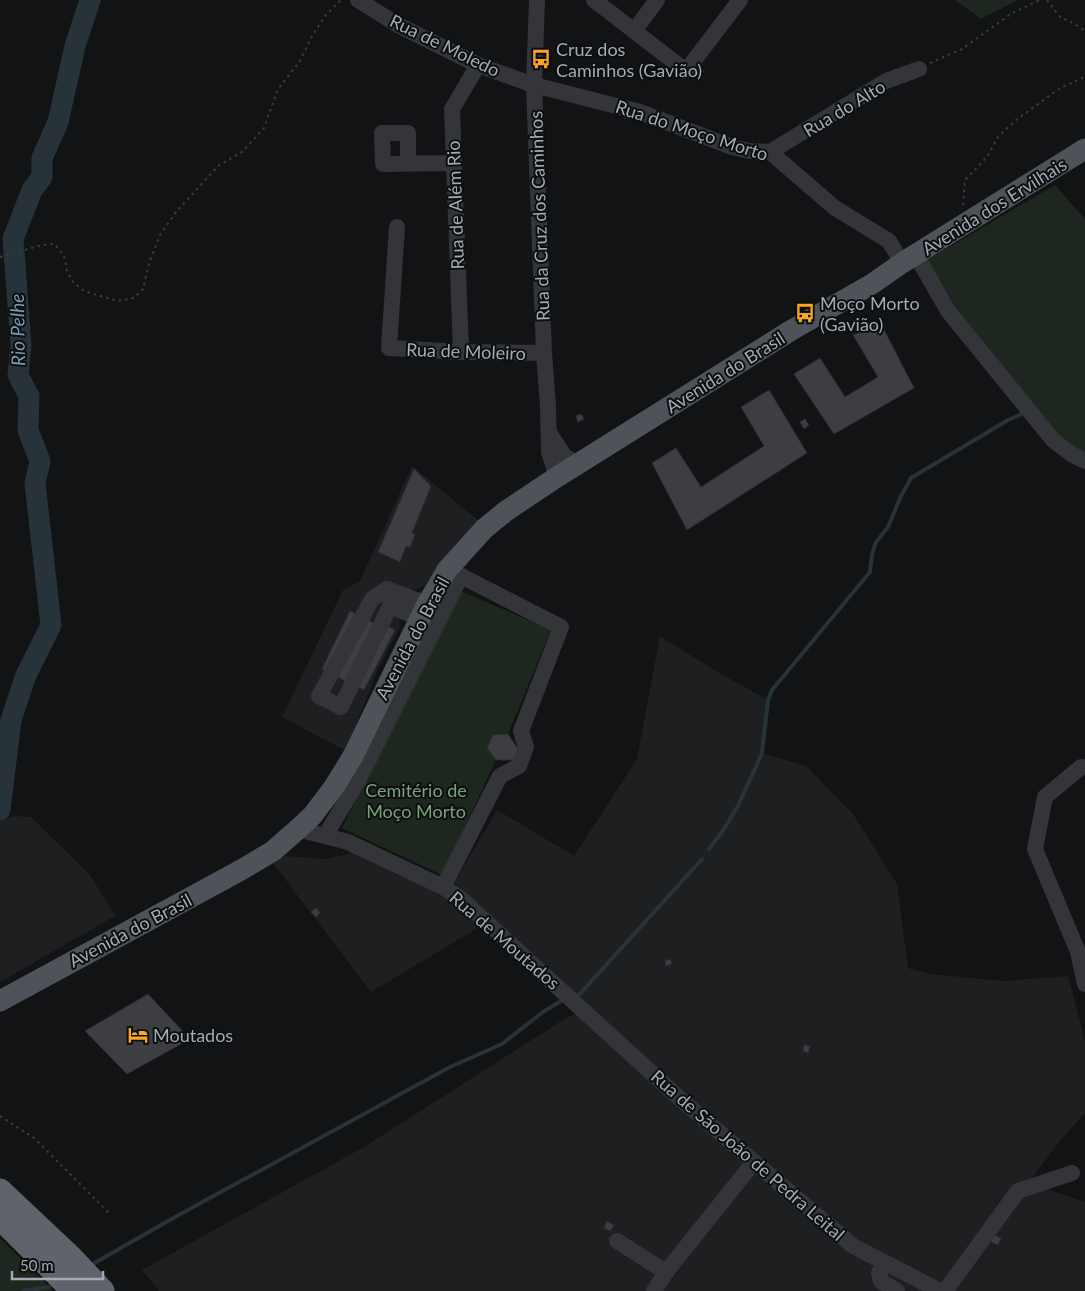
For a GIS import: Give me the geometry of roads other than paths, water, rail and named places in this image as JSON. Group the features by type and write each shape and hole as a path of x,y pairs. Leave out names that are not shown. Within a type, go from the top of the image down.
{"highway":[{"path":"0,1190 70,1257 102,1291"},
{"path":"0,1218 74,1291"}],"main road":[{"name":"Avenida dos Ervilhais","path":"909,259 1085,149"},
{"name":"Avenida do Brasil","path":"0,1001 242,870 272,851 312,816 334,788 353,756 423,611 454,573 484,529 579,463 790,331 872,284 909,259"}],"street":[{"name":"Rua de Moledo","path":"358,0 398,25 478,65 534,85"},
{"name":"Rua da Cruz dos Caminhos","path":"537,0 534,85 544,353 549,452 557,477"},
{"path":"594,0 686,70 740,0"},
{"path":"634,31 658,0"},
{"name":"Rua de Além Rio","path":"461,352 452,109 478,65"},
{"name":"Rua do Alto","path":"770,152 886,81 919,68"},
{"name":"Rua do Moço Morto","path":"534,85 640,112 732,147 770,152 835,208 889,241 909,259 948,311 1053,440 1071,454 1085,461"},
{"path":"408,163 453,163"},
{"name":"Rua de Moleiro","path":"397,227 389,348 461,352 544,353"},
{"path":"549,433 565,457 579,463"},
{"path":"325,836 358,781 454,573 560,627 521,731 526,747 518,766 500,776 443,887"},
{"path":"387,589 423,611 390,606 341,707 319,696 372,599 387,589"},
{"path":"1081,767 1046,797 1035,850 1078,952 1085,984"},
{"name":"Rua de Moutados","path":"298,829 348,842 443,887 460,898 570,998"},
{"name":"Rua de São João de Pedra Leital","path":"570,998 678,1097 853,1246 884,1264 940,1291"},
{"path":"654,1291 666,1272 754,1162"},
{"path":"945,1291 1018,1191 1072,1173"},
{"path":"618,1241 666,1272"},
{"path":"884,1264 879,1274 881,1281 897,1291"}],"waterway":[{"name":"Rio Pelhe","path":"0,810 11,720 26,675 51,625 35,483 40,461 28,430 29,396 18,375 21,345 13,239 32,190 42,177 42,158 58,122 75,46 90,0"},
{"path":"709,849 738,806 762,753 768,700 772,690 870,572 872,554 876,542 888,527 911,478 1008,420 1024,413"},
{"path":"578,996 702,859"},
{"path":"91,1265 450,1067 502,1044 543,1012 561,1001"},
{"path":"23,1291 49,1287"}],"place":[{"name":"Cruz dos Caminhos (Gavião)","path":"541,59"},
{"name":"Moço Morto (Gavião)","path":"805,313"},
{"name":"Moutados","path":"138,1035"}],"park label":[{"name":"Cemitério de Moço Morto","path":"416,800"}]}
